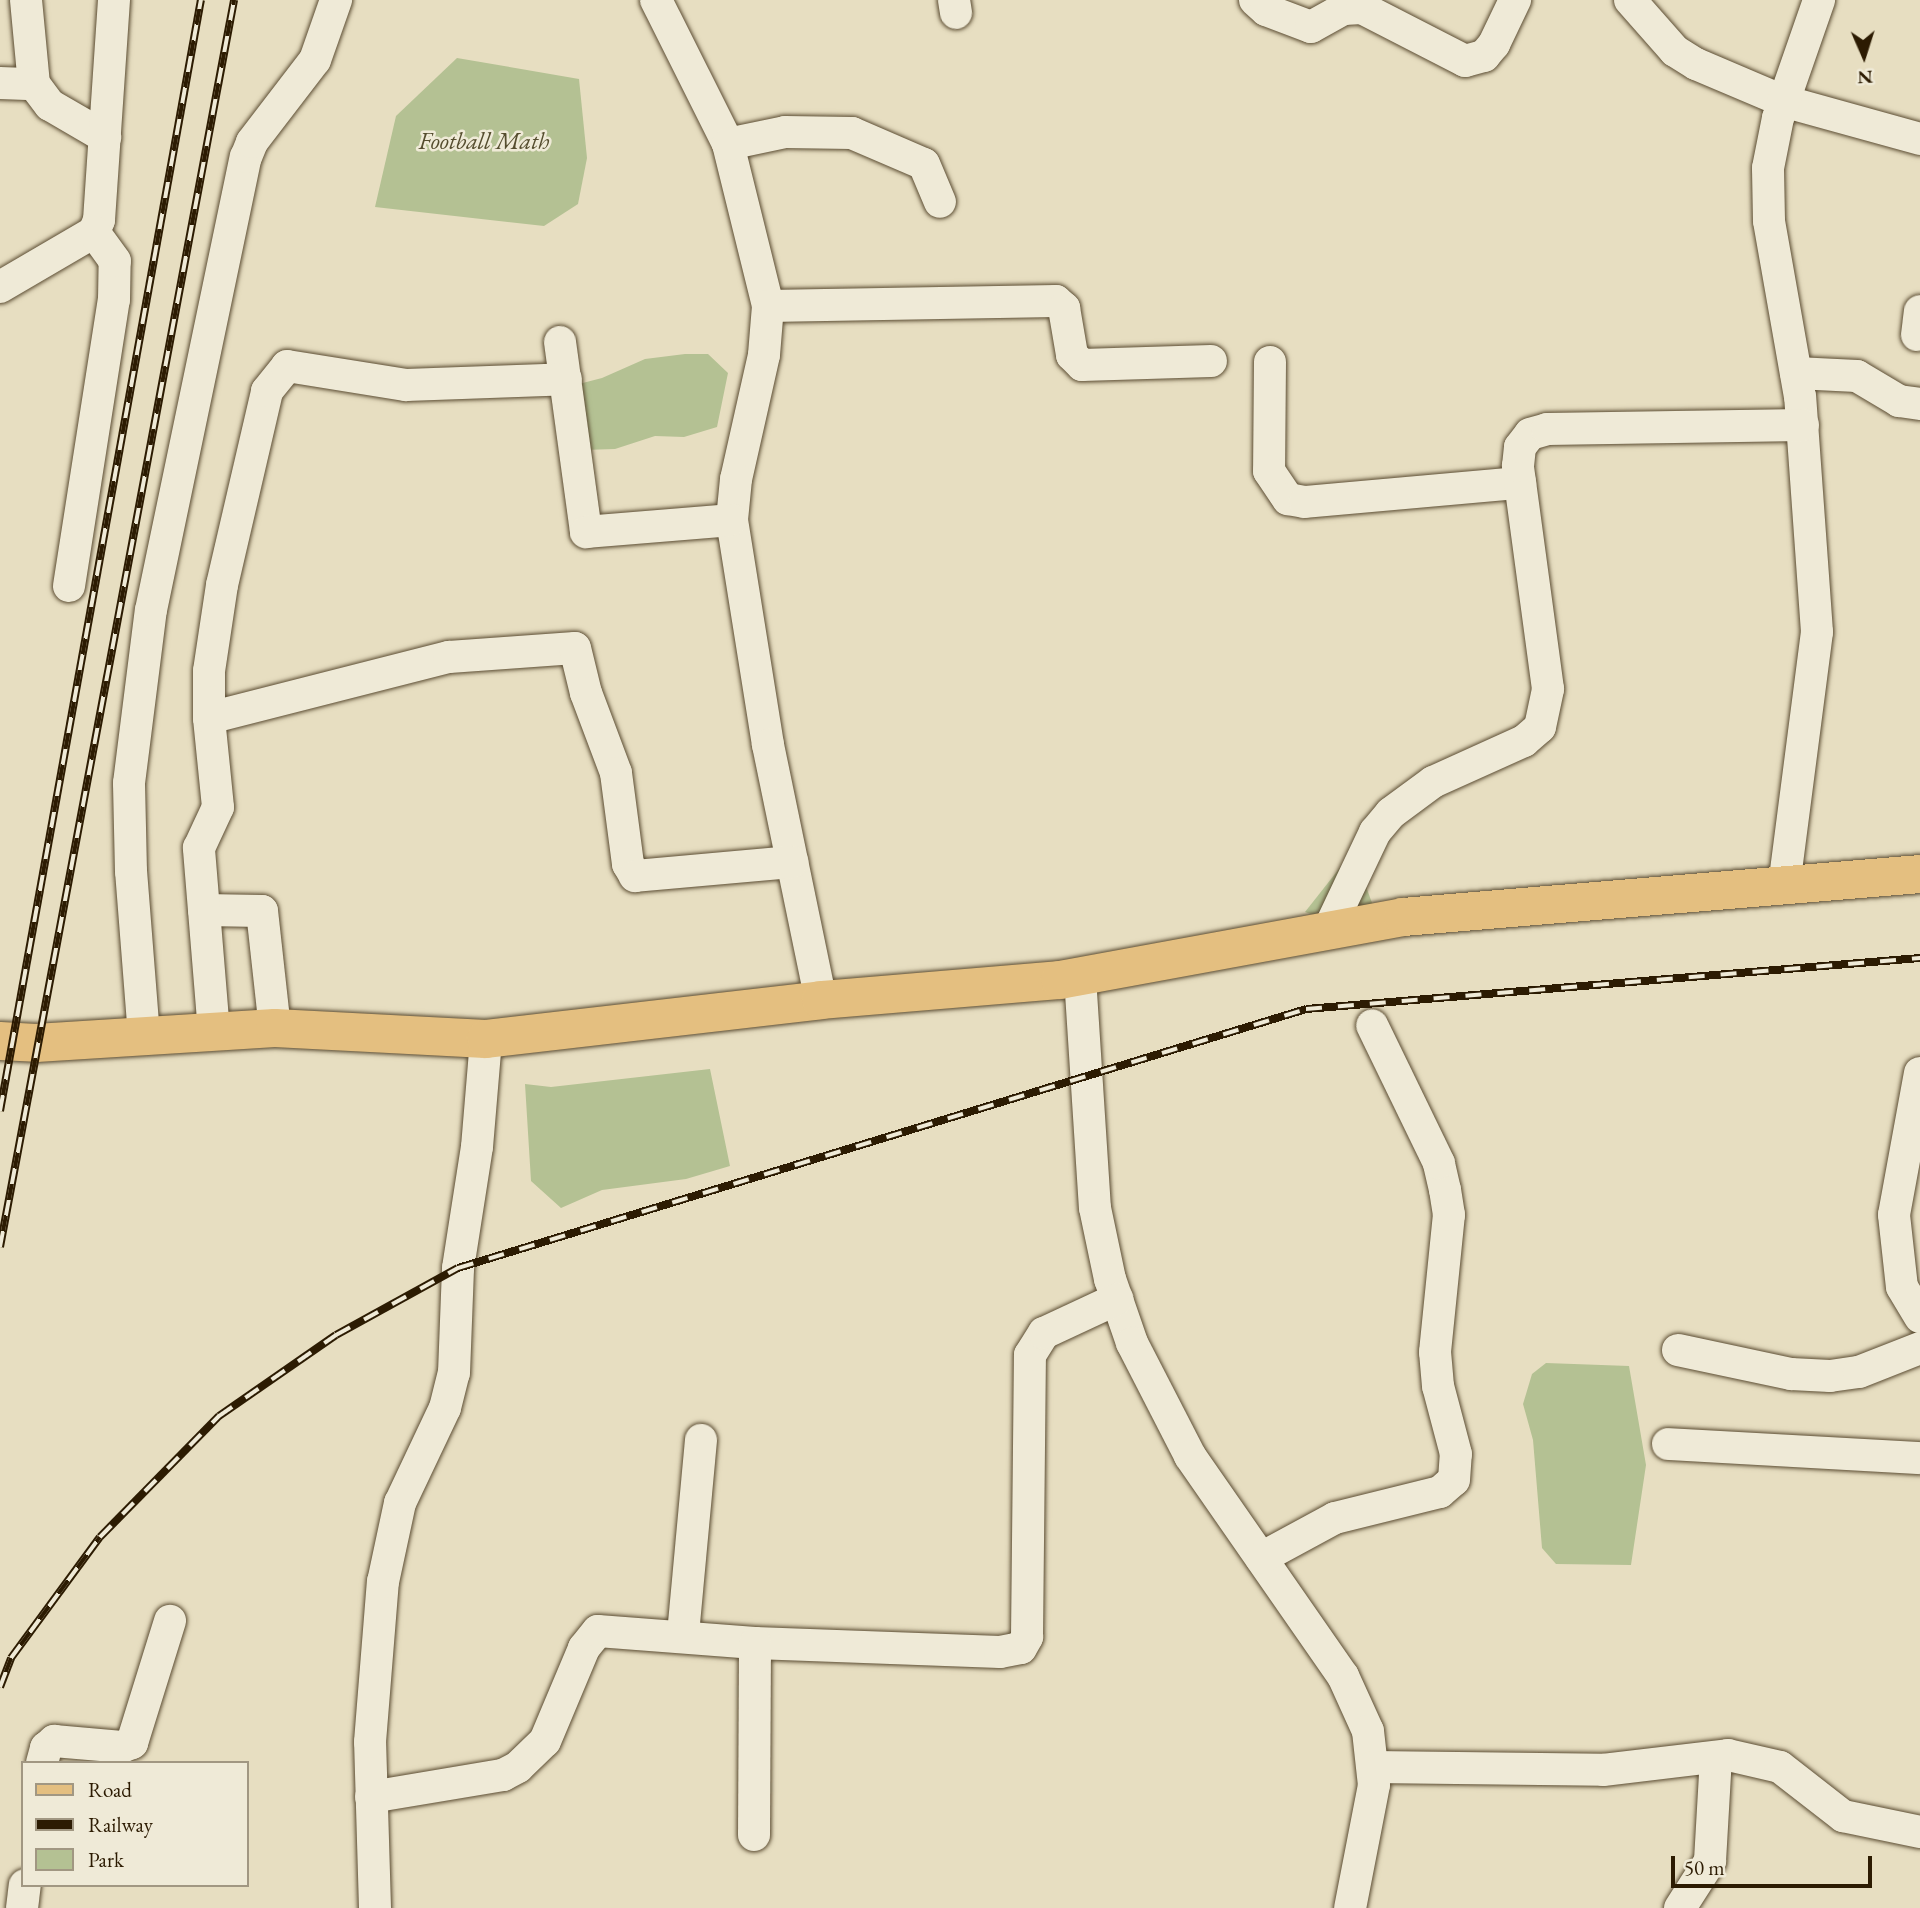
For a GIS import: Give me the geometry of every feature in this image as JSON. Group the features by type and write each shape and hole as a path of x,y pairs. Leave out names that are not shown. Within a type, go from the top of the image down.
{"main road":[{"path":"0,1041 275,1028 486,1040 821,1000 1080,977 1403,917 1920,874"}],"street":[{"path":"26,0 34,84 50,105 105,137"},
{"path":"0,287 94,232 99,220 114,0"},
{"path":"144,1036 131,872 129,783 151,610 246,157 252,142 316,60 336,0"},
{"path":"656,0 728,144 768,306 764,355 736,479 732,520 766,732 821,1000"},
{"path":"1255,0 1266,10 1311,27 1344,9 1362,8 1465,61 1484,56 1494,44 1515,0"},
{"path":"1631,0 1675,51 1783,101 1920,139"},
{"path":"1784,886 1817,632 1797,373 1769,221 1768,168 1783,101 1819,0"},
{"path":"0,83 34,84"},
{"path":"728,144 785,132 852,133 924,164 940,202"},
{"path":"69,586 114,300 115,261 94,232"},
{"path":"768,306 1056,301 1064,309 1072,355 1082,365 1211,361"},
{"path":"560,342 586,532 732,520"},
{"path":"1270,362 1269,471 1288,499 1305,502 1520,483"},
{"path":"214,1032 200,841 218,807 209,718 209,671 222,585 267,391 276,375 287,366 304,366 406,384 566,379"},
{"path":"1797,373 1857,376 1899,401 1920,404"},
{"path":"1328,931 1374,832 1391,813 1433,782 1524,741 1540,727 1548,689 1520,483 1520,447 1530,434 1547,429 1802,425"},
{"path":"209,718 426,662 575,648 586,693 616,774 628,864 635,876 792,862"},
{"path":"204,910 262,911 275,1028"},
{"path":"1080,977 1095,1208 1117,1299 1132,1343 1190,1456 1343,1676 1368,1731 1374,1785 1350,1908"},
{"path":"1261,1558 1335,1518 1440,1492 1454,1480 1456,1454 1438,1385 1435,1352 1449,1215 1445,1190 1439,1163 1372,1025"},
{"path":"375,1908 370,1742 383,1582 400,1503 445,1408 454,1373 458,1268 478,1147 486,1040"},
{"path":"1920,1073 1894,1215 1902,1287 1920,1317"},
{"path":"371,1797 503,1775 518,1767 545,1741 584,1648 598,1631 683,1634 755,1643 1000,1652 1021,1648 1027,1637 1030,1355 1044,1333 1117,1299"},
{"path":"1678,1350 1791,1374 1830,1376 1859,1372 1920,1348"},
{"path":"683,1634 701,1440"},
{"path":"1668,1444 1920,1458"},
{"path":"43,1761 46,1748 54,1741 122,1747 132,1743 170,1621"},
{"path":"754,1835 755,1643"},
{"path":"1373,1768 1603,1770 1716,1757 1780,1767 1843,1816 1920,1832"},
{"path":"1680,1908 1710,1861 1716,1757"},
{"path":"22,1908 24,1887"}],"green space":[{"name":"Football Math","path":"457,58 579,79 587,158 578,204 544,226 375,207 396,116"},
{"path":"708,354 728,373 717,427 684,437 655,436 615,449 583,450 571,386 602,378 645,359"},
{"path":"1346,860 1361,873 1375,911 1335,922 1305,912"},
{"path":"710,1069 730,1166 686,1179 602,1190 561,1208 531,1181 525,1084 551,1087"},
{"path":"1546,1363 1629,1366 1646,1465 1631,1565 1556,1564 1542,1548 1533,1440 1523,1404 1532,1374"}],"railway":[{"path":"0,1111 201,0"},
{"path":"0,1247 234,0"},
{"path":"0,1687 11,1658 100,1537 219,1416 336,1335 458,1268 1306,1009 1920,958"}]}
